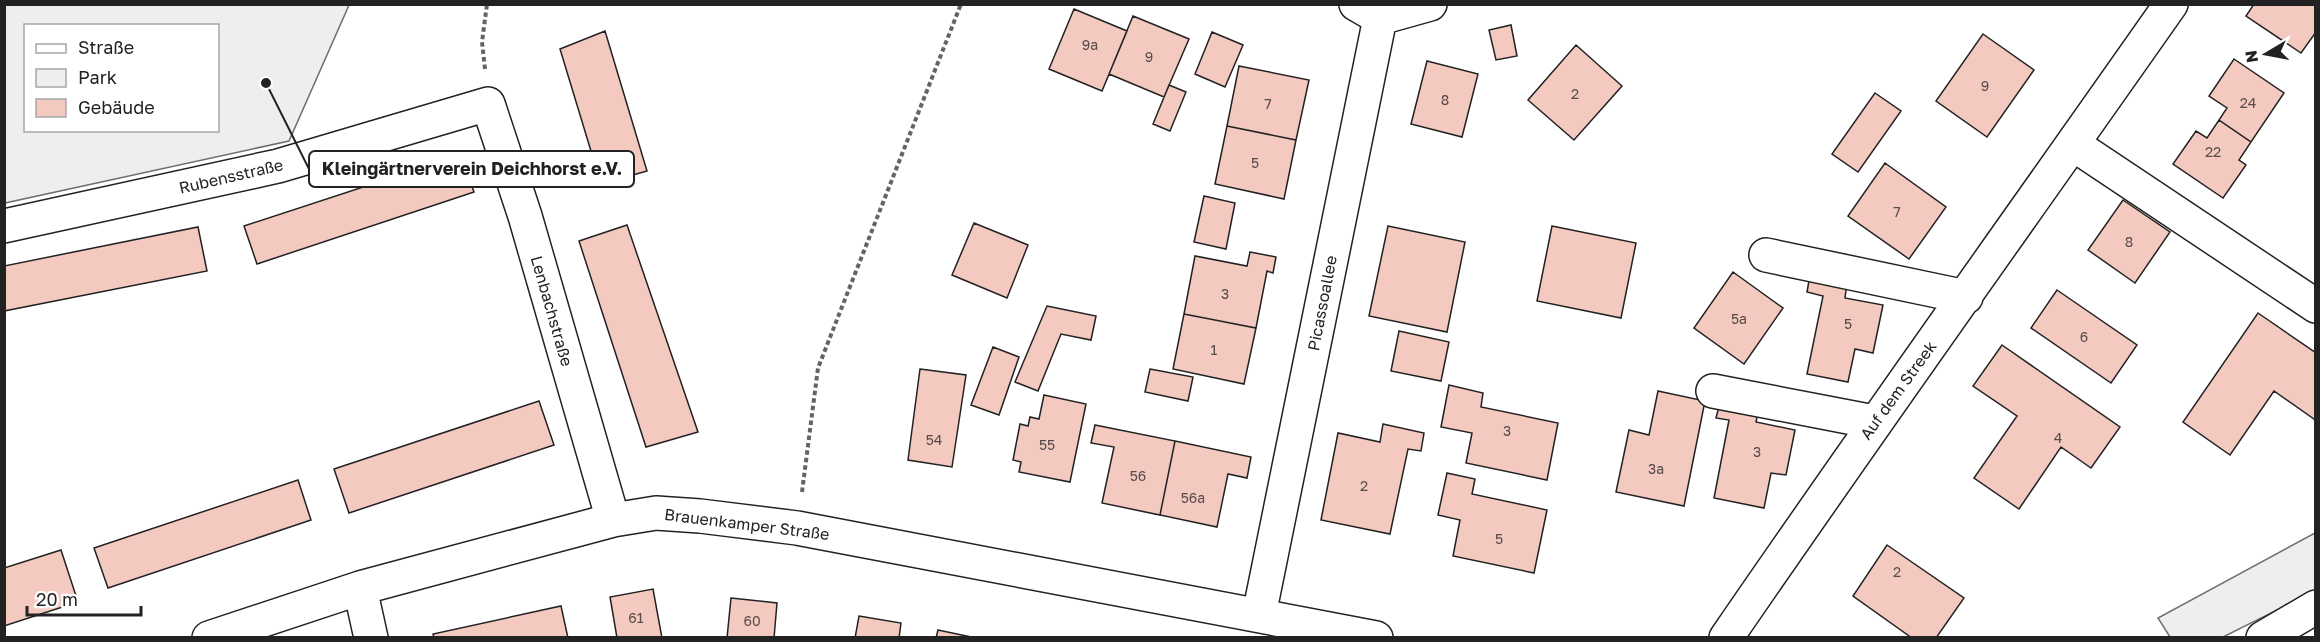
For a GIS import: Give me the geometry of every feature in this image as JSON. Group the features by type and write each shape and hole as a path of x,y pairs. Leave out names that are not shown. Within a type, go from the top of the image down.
{"street":[{"path":"1368,11 1430,4"},
{"name":"Auf dem Streek","path":"1726,638 1874,422 1966,297 2171,4"},
{"name":"Picassoallee","path":"1250,622 1368,11"},
{"name":"Rubensstraße","path":"4,225 278,166 488,104"},
{"name":"Lenbachstraße","path":"488,104 525,216 613,520"},
{"path":"2073,144 2316,306"},
{"path":"1766,255 1966,297"},
{"path":"1713,391 1874,422"},
{"name":"Brauenkamper Straße","path":"209,638 360,588 613,520 656,513 797,528 1250,622 1376,638"},
{"path":"360,588 371,638"},
{"path":"2263,638 2316,607"}],"path":[{"path":"487,4 482,42 488,104"},
{"path":"797,528 818,368 961,4"}],"green space":[{"path":"5,4 349,4 289,141 5,203"},
{"path":"2315,533 2315,591 2223,637 2170,637 2158,618"}],"building":[{"path":"2254,4 2316,4 2316,32 2301,53 2246,16"},
{"path":"1074,9 1127,31 1102,91 1049,69"},
{"path":"1133,16 1189,39 1164,97 1109,74"},
{"path":"1511,25 1517,56 1496,60 1489,30"},
{"path":"605,31 647,171 601,184 560,49"},
{"path":"1212,32 1243,45 1225,87 1195,74"},
{"path":"1983,34 2034,70 1987,137 1936,101"},
{"path":"1576,45 1622,86 1574,140 1528,100"},
{"path":"2234,59 2284,93 2251,142 2219,120 2227,108 2209,96"},
{"path":"1427,61 1478,74 1462,137 1411,124"},
{"path":"1239,66 1309,80 1296,140 1227,126"},
{"path":"1169,85 1186,92 1170,131 1153,124"},
{"path":"1875,93 1901,111 1858,172 1832,154"},
{"path":"2219,120 2251,142 2239,160 2246,165 2223,198 2173,164 2196,131 2207,138"},
{"path":"1227,126 1296,140 1284,199 1215,184"},
{"path":"461,155 474,192 257,264 244,226"},
{"path":"1885,163 1946,207 1909,259 1848,216"},
{"path":"1204,196 1235,203 1226,249 1194,242"},
{"path":"2123,200 2170,232 2135,283 2088,250"},
{"path":"974,223 1028,245 1007,298 952,275"},
{"path":"627,225 698,432 646,447 579,241"},
{"path":"1388,226 1465,242 1447,332 1369,316"},
{"path":"1552,226 1636,243 1621,318 1537,301"},
{"path":"198,227 207,271 4,311 4,266"},
{"path":"1250,252 1276,257 1273,273 1267,271 1256,328 1184,314 1195,256 1247,266"},
{"path":"1733,272 1783,308 1744,364 1694,328"},
{"path":"1810,275 1847,283 1845,298 1883,305 1873,353 1855,349 1848,382 1807,374 1823,296 1807,292"},
{"path":"2057,290 2137,345 2111,383 2031,328"},
{"path":"1047,306 1096,316 1091,340 1061,334 1038,391 1015,382"},
{"path":"2258,313 2316,353 2316,417 2314,419 2274,391 2230,455 2183,422"},
{"path":"1184,314 1256,328 1244,384 1173,369"},
{"path":"1399,331 1449,342 1441,381 1391,371"},
{"path":"2002,345 2120,427 2091,468 2061,447 2019,509 1974,478 2017,416 1973,386"},
{"path":"993,347 1019,357 999,415 971,405"},
{"path":"920,369 966,375 952,467 908,460"},
{"path":"1150,369 1193,377 1188,401 1145,392"},
{"path":"1449,385 1483,393 1481,407 1558,423 1547,480 1466,463 1472,433 1441,427"},
{"path":"1658,391 1705,401 1684,506 1616,492 1629,430 1649,435"},
{"path":"1044,395 1086,404 1070,482 1019,472 1021,462 1013,460 1020,424 1028,426 1030,417 1039,419"},
{"path":"1721,399 1759,408 1756,422 1795,430 1786,475 1771,473 1764,508 1714,498 1729,420 1716,418"},
{"path":"539,401 554,445 349,513 334,469"},
{"path":"1383,424 1424,433 1421,451 1408,449 1390,534 1321,520 1338,433 1380,442"},
{"path":"1095,425 1175,441 1160,515 1102,503 1114,447 1091,443"},
{"path":"1175,441 1251,457 1247,478 1228,474 1217,527 1160,515"},
{"path":"1447,473 1475,479 1472,494 1547,510 1534,573 1453,556 1460,520 1438,515"},
{"path":"298,480 311,520 108,588 94,548"},
{"path":"1887,545 1964,598 1936,638 1912,638 1853,596"},
{"path":"61,550 78,602 4,626 4,568"},
{"path":"653,589 662,638 617,638 610,597"},
{"path":"731,598 777,603 774,638 727,638"},
{"path":"561,606 568,638 434,638 433,634"},
{"path":"859,616 901,623 899,638 855,638"},
{"path":"938,630 976,638 936,638"}],"place":[{"name":"Kleingärtnerverein Deichhorst e.V.","path":"266,83"}]}
